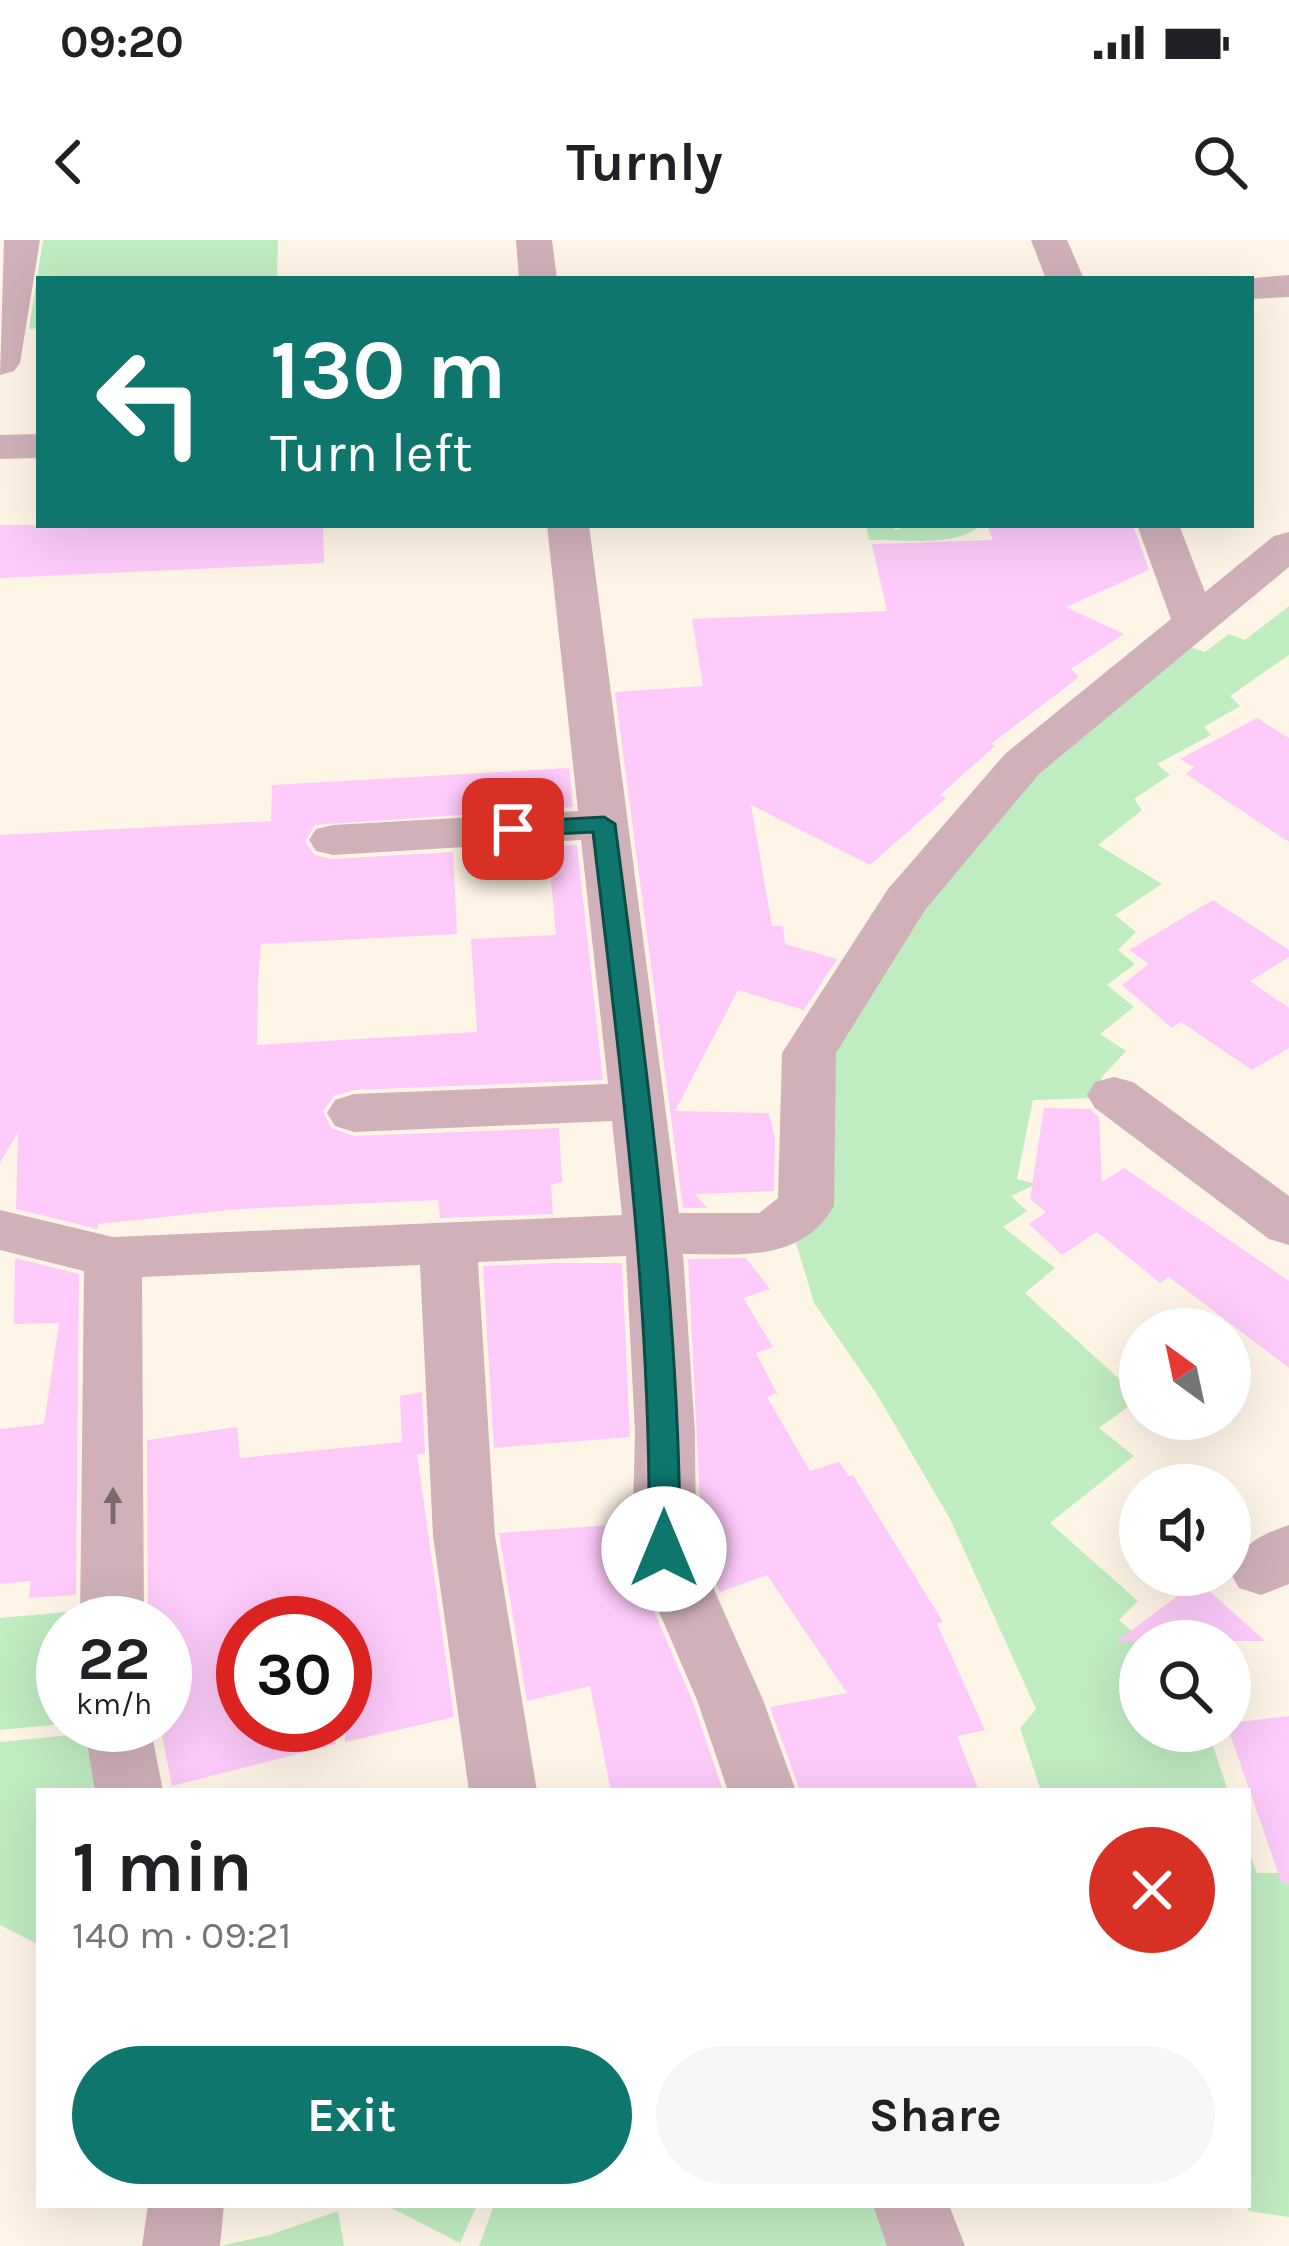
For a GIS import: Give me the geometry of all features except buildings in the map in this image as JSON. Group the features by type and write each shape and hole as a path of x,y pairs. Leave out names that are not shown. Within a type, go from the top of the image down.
{"street":[{"path":"11,346 22,240"},
{"path":"534,240 538,276"},
{"path":"1048,240 1064,276"},
{"path":"1254,288 1289,286"},
{"path":"0,447 36,446"},
{"path":"568,528 653,1234 665,1432 664,1549 730,1700 761,1788"},
{"path":"1159,528 1194,621"},
{"path":"0,1230 113,1258 771,1233 806,1206 809,1053 906,900 1022,764 1289,545"},
{"path":"333,841 604,824"},
{"path":"1114,1095 1289,1225"},
{"path":"354,1113 637,1101"},
{"path":"448,1244 464,1536 503,1788"},
{"path":"112,1596 113,1258"},
{"path":"122,1752 128,1788"},
{"path":"182,2246 186,2208"},
{"path":"911,2208 926,2246"}],"green space":[{"path":"43,240 278,240 277,276 37,276"},
{"path":"36,284 36,328 29,329"},
{"path":"867,528 976,528 942,540 869,540"},
{"path":"1289,606 1289,655 1230,696 1240,706 1204,727 1211,735 1157,764 1170,775 1134,799 1142,810 1098,845 1162,884 1115,915 1136,932 1118,950 1135,964 1107,985 1134,1007 1100,1034 1126,1051 1102,1077 1095,1098 1033,1100 1017,1179 1036,1184 1011,1196 1027,1211 1003,1227 1055,1268 1025,1293 1119,1379 1119,1413 1099,1428 1134,1456 1050,1523 1119,1584 1119,1596 1138,1601 1119,1620 1119,1752 1215,1752 1227,1788 1040,1788 1020,1728 1036,1709 949,1517 876,1393 814,1303 794,1236 823,1055 919,902 1043,758 1178,643 1205,652 1229,634 1245,640"},
{"path":"36,1615 36,1727 0,1730 0,1618"},
{"path":"36,1738 36,1752 98,1752 111,1788 36,1788 36,1943 0,1925 0,1742"},
{"path":"1251,1856 1257,1873 1289,1873 1289,2217 1249,2211"},
{"path":"392,2208 476,2208 460,2243"},
{"path":"493,2208 883,2208 896,2246 479,2246"},
{"path":"338,2211 344,2246 220,2246 270,2235"}],"route":[{"path":"513,829 604,824 653,1234 665,1432 664,1549"}]}
